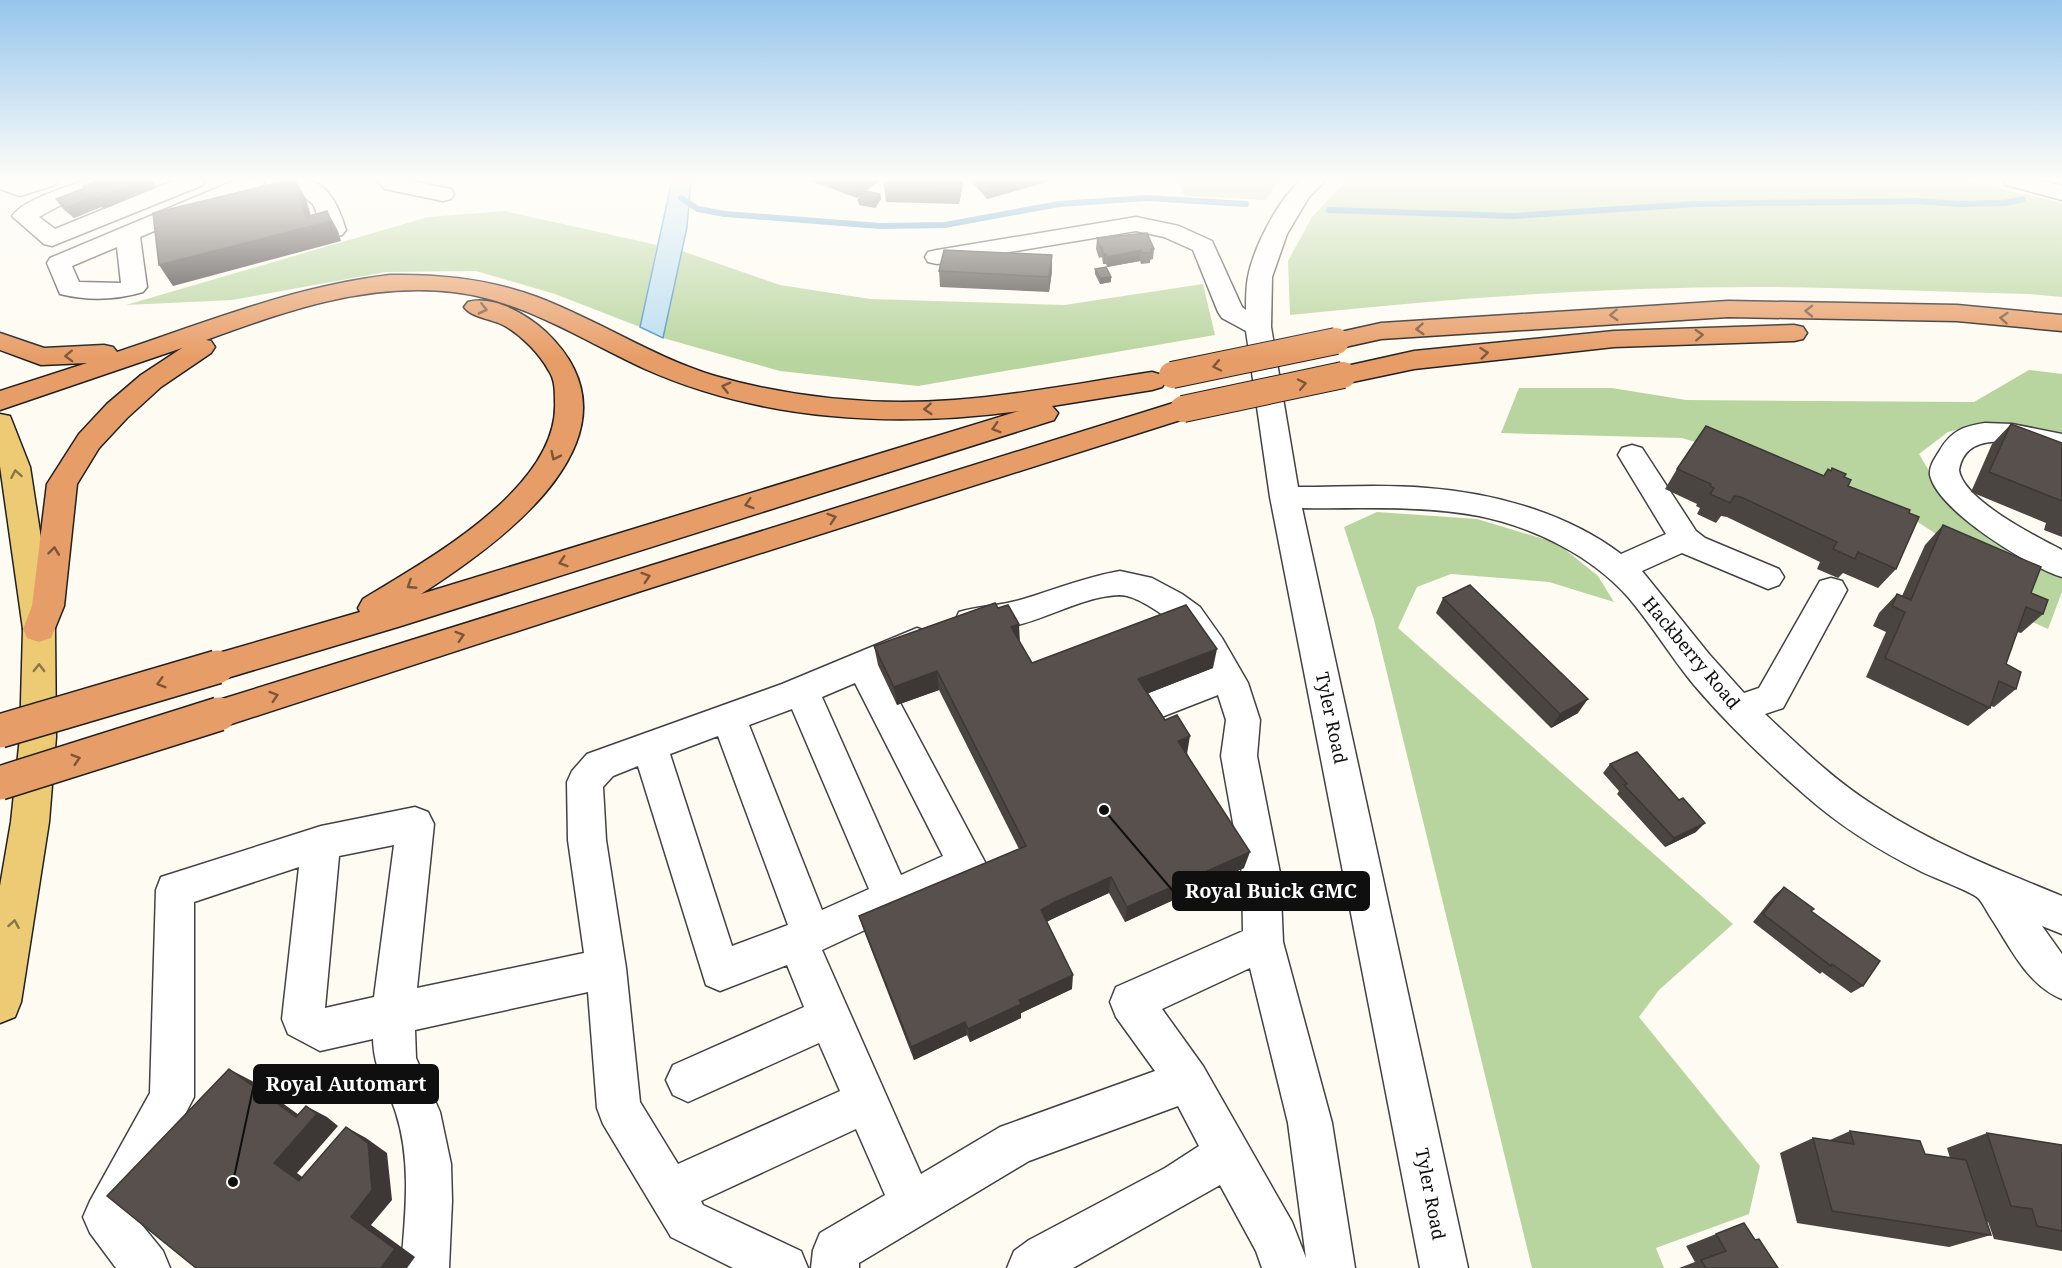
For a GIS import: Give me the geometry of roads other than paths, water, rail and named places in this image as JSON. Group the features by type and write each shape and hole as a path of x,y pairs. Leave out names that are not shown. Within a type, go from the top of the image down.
{"highway":[{"path":"0,417 195,342 289,302 326,292 392,282 453,284 503,293 530,303 667,368 704,382 784,400 890,411 984,405 1162,378 1381,332 1728,309 1957,313 2062,323"},
{"path":"0,401 305,310 373,300 432,297 502,313 539,337 567,376 570,422 553,463 507,516 456,557 338,632"},
{"path":"0,783 616,586 1183,409 1414,360 1614,339 1767,332 2000,337 2062,343"},
{"path":"0,341 41,357 94,355 195,342"},
{"path":"39,629 48,606 62,484 89,441 117,411 195,342"},
{"path":"0,731 338,632 1162,378"}],"main road":[{"path":"0,423 15,467 39,629 38,737 30,822 0,1002"}],"street":[{"path":"937,256 1042,239"},
{"path":"1188,239 1203,246 1231,312 1258,327"},
{"name":"Tyler Road","path":"1273,239 1260,278 1258,327 1285,497 1444,1268"},
{"path":"1152,251 1203,246"},
{"path":"2062,444 2021,435 1983,432 1963,439 1945,465 1946,479 1959,496 2012,536 2062,565"},
{"path":"1632,455 1685,539 1694,546 1768,577"},
{"name":"Hackberry Road","path":"1285,497 1337,499 1409,496 1458,501 1510,513 1575,541 1618,568 1737,710 1840,802 1864,819 1992,886 2062,915"},
{"path":"1618,568 1685,539"},
{"path":"784,1268 687,1221 620,1108 606,968 587,840 585,782 600,765 802,691 978,618 1019,613 1088,589 1120,583 1141,587 1171,603 1188,616 1227,676 1243,720 1239,756 1261,873 1263,942 1310,1123 1331,1268"},
{"path":"1737,710 1771,698 1831,590"},
{"path":"1155,628 1188,616"},
{"path":"650,746 720,971 805,938 967,864 864,664"},
{"path":"1146,709 1227,676"},
{"path":"802,691 892,898"},
{"path":"729,718 830,1017 912,1206"},
{"path":"146,1268 106,1216 172,1096 175,890 321,843 415,824 393,1014 395,1060 418,1112 428,1164 429,1201 425,1268"},
{"path":"321,843 303,1019 320,1030 606,968"},
{"path":"1992,886 2047,967 2062,979"},
{"path":"1263,942 1131,1002 1188,1081 1275,1239 1286,1268"},
{"path":"688,1080 830,1017"},
{"path":"835,1268 837,1250 1016,1143 1188,1081"},
{"path":"669,1192 867,1101"},
{"path":"1031,1268 1046,1257 1181,1184 1228,1154"}],"water":[{"path":"659,239 684,239 663,338 640,327"}],"place":[{"name":"Royal Buick GMC","path":"1104,810"},
{"name":"Royal Automart","path":"233,1182"}]}
